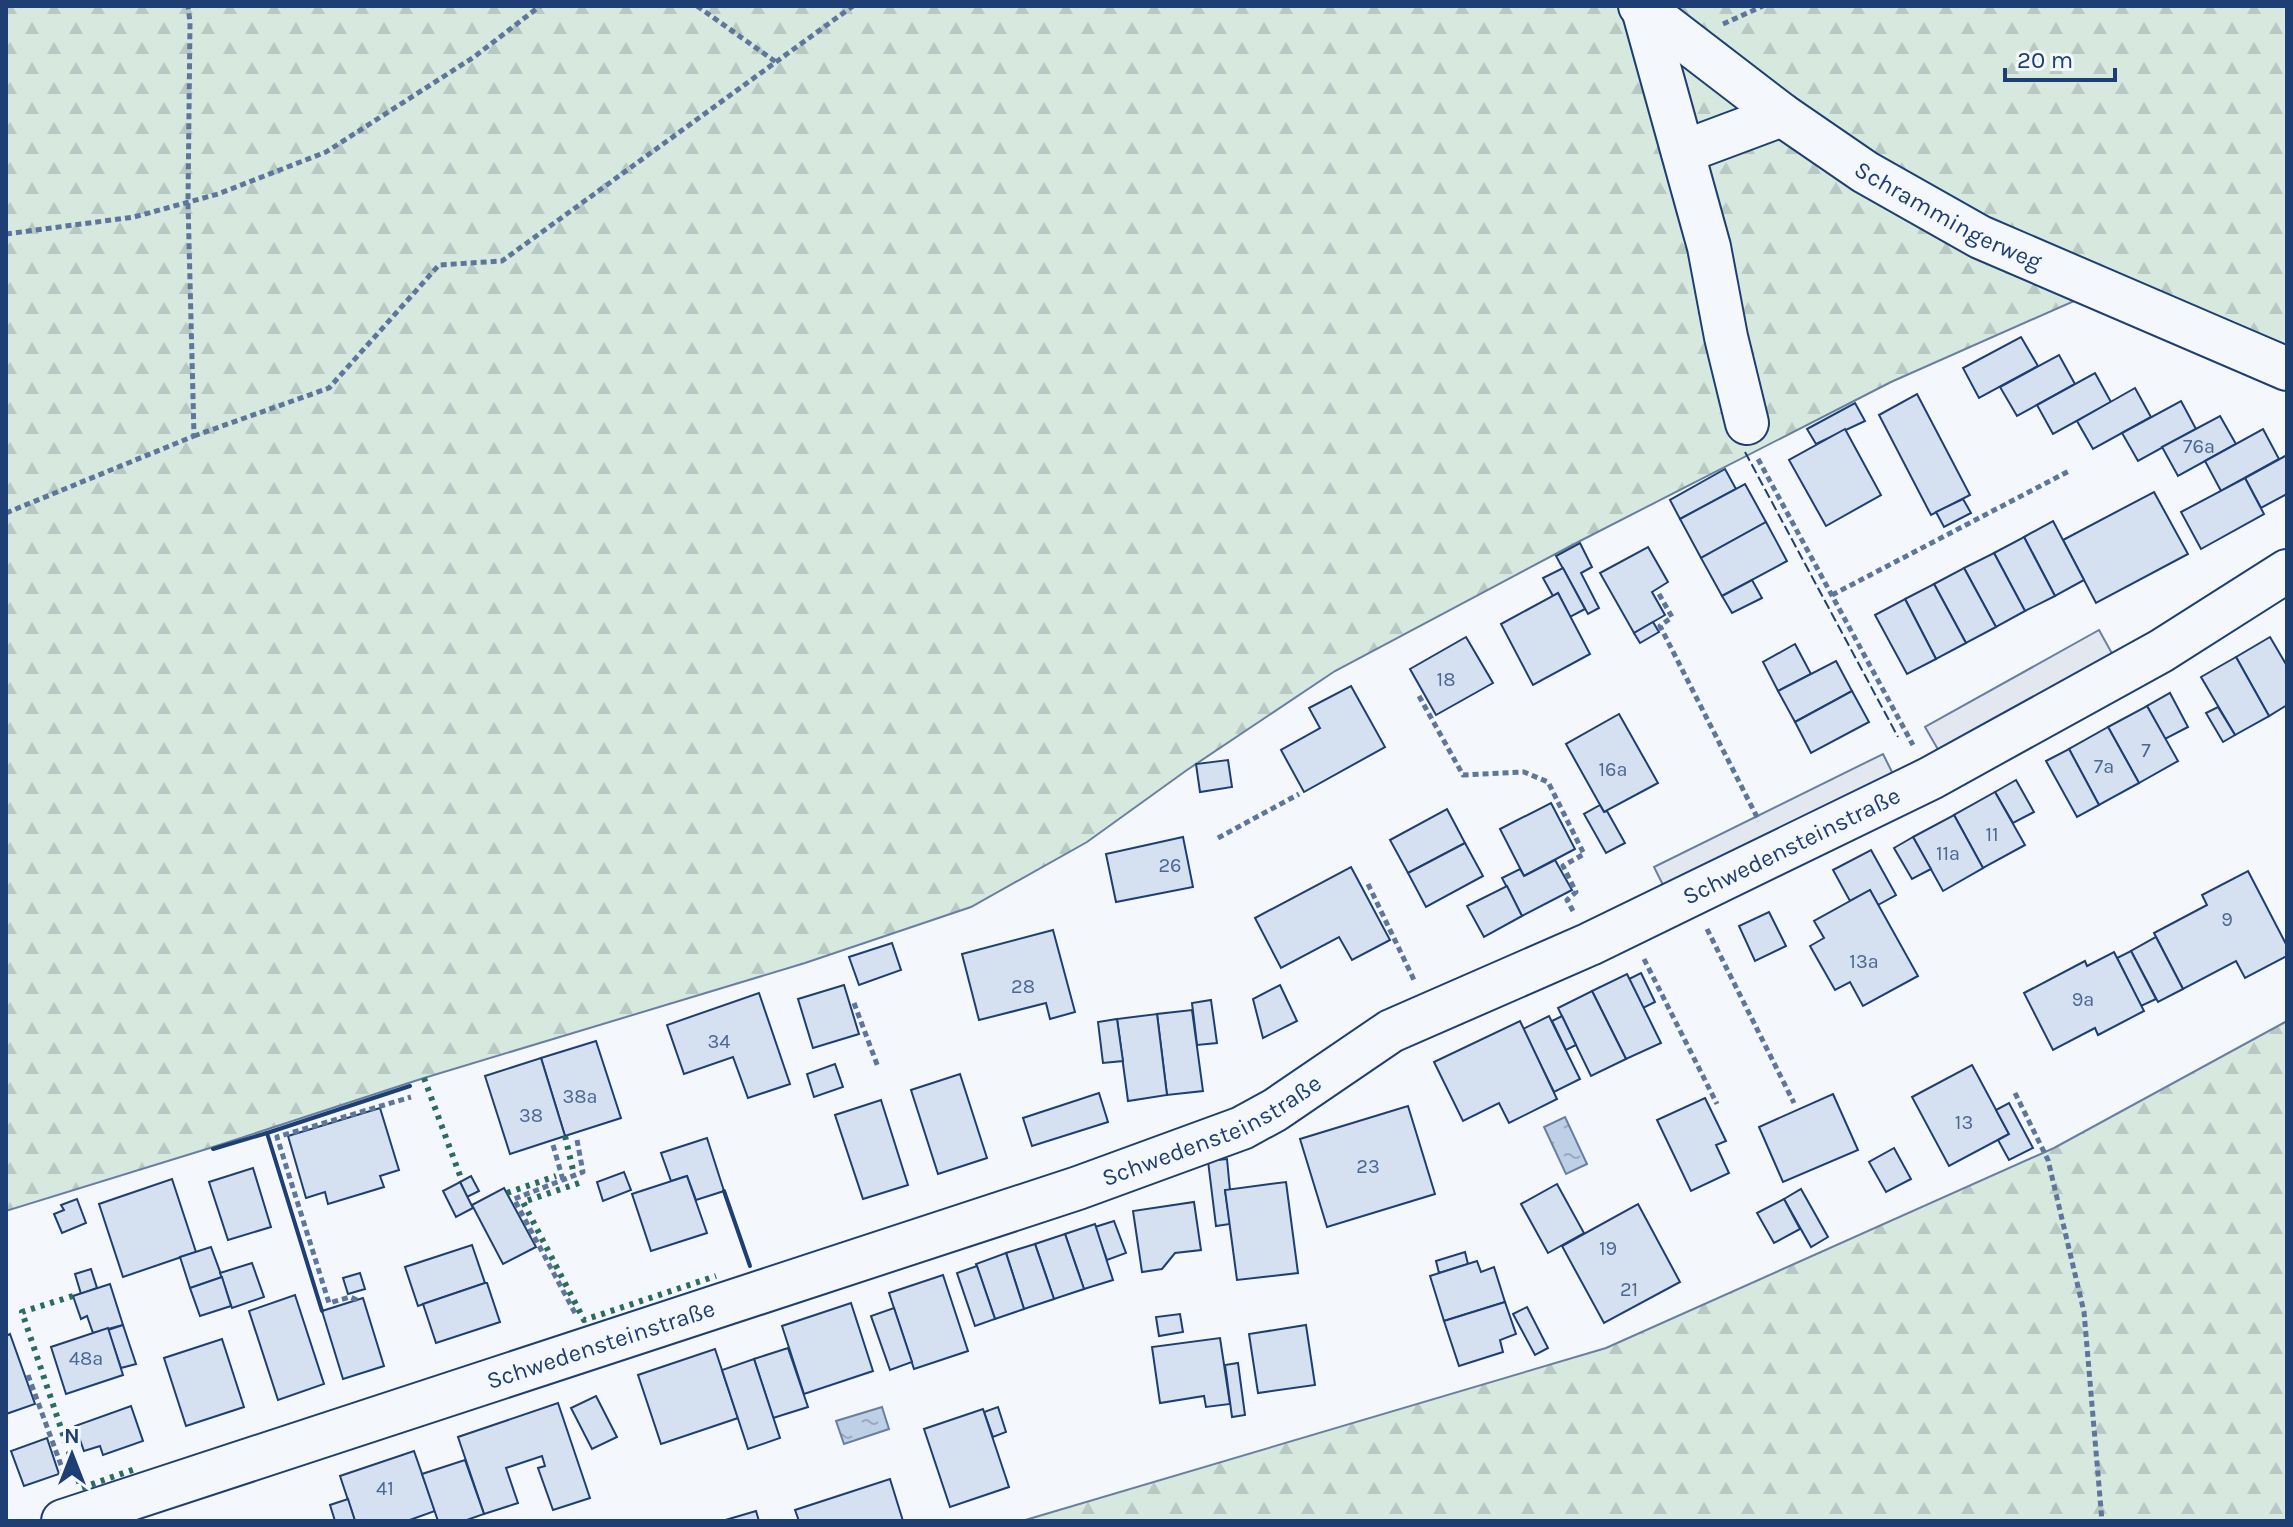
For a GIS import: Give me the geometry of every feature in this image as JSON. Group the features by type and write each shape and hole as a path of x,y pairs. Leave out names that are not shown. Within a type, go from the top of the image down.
{"street":[{"name":"Schrammingerweg","path":"1642,7 1782,115 1865,172 1980,237 2287,369"},
{"path":"1642,7 1709,247 1747,423"},
{"path":"1683,152 1782,115"},
{"name":"Schwedensteinstraße","path":"63,1521 1078,1188 1242,1128 1275,1110 1391,1031 1590,944 1931,778 2161,651 2287,571"}],"path":[{"path":"188,6 188,203 194,436"},
{"path":"6,234 134,217 218,194 326,152 474,57 540,6"},
{"path":"697,6 776,62"},
{"path":"6,513 194,436 329,388 439,265 502,261 853,6"},
{"path":"1747,423 1755,454 1931,778"},
{"path":"1832,595 2069,471"},
{"path":"1659,594 1672,617 1660,626 1754,811"},
{"path":"1419,696 1463,775 1524,772 1548,782 1584,854 1563,866 1576,892 1572,896"},
{"path":"1218,838 1299,794"},
{"path":"1368,884 1416,984"},
{"path":"1702,919 1794,1103"},
{"path":"1648,965 1717,1104"},
{"path":"854,1003 878,1067"},
{"path":"2015,1093 2048,1160 2084,1312 2102,1521"},
{"path":"357,1300 350,1297 329,1303 277,1137 411,1097"},
{"path":"577,1140 583,1172 514,1199 592,1346"},
{"path":"553,1145 563,1180"},
{"path":"28,1375 65,1476 61,1478"}],"green space":[{"path":"6,6 2287,6 2287,345 2126,278 1891,382 1335,671 1187,770 1087,842 971,907 805,963 424,1078 6,1211"},
{"path":"2287,1021 2287,1521 1022,1521 1606,1348 2054,1148"}],"shaded area":[{"path":"2099,630 2114,657 1940,753 1925,727"},
{"path":"1883,754 1896,780 1667,893 1654,867"}],"water":[{"path":"1565,1117 1587,1164 1566,1174 1544,1127"},
{"path":"882,1407 889,1429 844,1444 836,1421"}],"building":[{"path":"2021,337 2038,366 1979,398 1963,368"},
{"path":"2059,355 2075,384 2017,416 2000,387"},
{"path":"2095,373 2111,402 2053,434 2037,405"},
{"path":"2135,388 2151,417 2093,449 2077,421"},
{"path":"1917,394 1970,495 1931,515 1879,415"},
{"path":"2181,401 2196,429 2138,461 2122,433"},
{"path":"1855,403 1865,421 1816,444 1807,429"},
{"path":"2220,416 2236,444 2178,476 2162,447"},
{"path":"1845,429 1881,495 1826,526 1789,460"},
{"path":"2263,429 2279,459 2221,491 2205,461"},
{"path":"2287,455 2287,494 2261,508 2245,478"},
{"path":"1725,469 1736,489 1680,519 1670,500"},
{"path":"2245,478 2264,514 2201,549 2181,512"},
{"path":"1745,484 1766,522 1701,558 1680,519"},
{"path":"2154,492 2188,554 2096,603 2063,540"},
{"path":"1963,499 1971,513 1944,527 1936,512"},
{"path":"2053,521 2084,580 2055,596 2024,537"},
{"path":"1766,522 1787,561 1722,596 1701,558"},
{"path":"2024,537 2055,596 2025,611 1994,553"},
{"path":"1580,543 1592,567 1581,573 1599,608 1588,614 1556,556"},
{"path":"1648,547 1668,582 1652,592 1665,615 1634,633 1600,573"},
{"path":"1994,553 2025,611 1996,627 1964,568"},
{"path":"1563,568 1585,609 1570,617 1558,593 1553,596 1543,578"},
{"path":"1964,568 1996,627 1966,643 1934,584"},
{"path":"1752,580 1762,598 1732,613 1722,596"},
{"path":"1934,584 1966,643 1936,659 1905,599"},
{"path":"1558,593 1590,654 1533,685 1501,624"},
{"path":"1905,599 1936,659 1907,674 1875,615"},
{"path":"1653,622 1659,632 1640,643 1634,633"},
{"path":"1466,637 1493,683 1436,715 1410,669"},
{"path":"2270,637 2287,666 2287,705 2269,716 2236,657"},
{"path":"1795,644 1811,674 1778,691 1763,662"},
{"path":"2236,657 2269,716 2235,735 2201,677"},
{"path":"1836,661 1852,691 1795,722 1778,691"},
{"path":"1351,686 1385,747 1304,792 1281,750 1320,728 1309,708"},
{"path":"1852,691 1869,722 1811,753 1795,722"},
{"path":"2170,693 2188,727 2165,739 2147,706"},
{"path":"2147,706 2178,761 2139,783 2108,727"},
{"path":"2218,707 2235,735 2223,742 2206,713"},
{"path":"1619,714 1658,783 1604,812 1566,744"},
{"path":"2108,727 2139,783 2099,805 2069,749"},
{"path":"2069,749 2099,805 2077,817 2046,761"},
{"path":"1228,760 1232,787 1200,792 1196,764"},
{"path":"2016,780 2034,812 2013,823 1995,792"},
{"path":"1995,792 2025,845 1983,868 1954,815"},
{"path":"1551,803 1575,849 1524,876 1500,829"},
{"path":"1600,805 1604,812 1607,811 1625,843 1606,853 1584,814"},
{"path":"1447,809 1465,843 1408,873 1390,840"},
{"path":"1954,815 1983,868 1943,891 1913,837"},
{"path":"1183,837 1193,887 1116,902 1106,854"},
{"path":"1913,837 1931,869 1912,879 1894,848"},
{"path":"1465,843 1483,876 1426,907 1408,873"},
{"path":"1871,850 1896,895 1878,905 1870,890 1850,901 1833,870"},
{"path":"1555,860 1572,890 1522,916 1502,878 1520,869 1524,876"},
{"path":"1351,867 1390,940 1352,960 1339,937 1281,968 1255,918"},
{"path":"2248,871 2287,946 2287,956 2245,978 2236,961 2183,989 2154,933 2207,905 2202,895"},
{"path":"1507,886 1522,916 1484,937 1467,906"},
{"path":"1870,890 1918,976 1863,1006 1850,982 1835,990 1810,946 1824,938 1814,921"},
{"path":"1769,912 1786,946 1755,961 1739,926"},
{"path":"1053,930 1075,1012 1050,1019 1046,1003 979,1020 962,954"},
{"path":"2156,937 2183,989 2158,1002 2131,951"},
{"path":"892,943 901,970 859,985 849,957"},
{"path":"2131,951 2156,999 2141,1006 2117,958"},
{"path":"2114,952 2144,1011 2098,1035 2095,1028 2053,1050 2024,993 2085,961 2087,966"},
{"path":"1641,973 1655,1002 1643,1008 1629,979"},
{"path":"1627,974 1661,1043 1626,1059 1592,991"},
{"path":"844,985 859,1034 813,1048 798,999"},
{"path":"1280,985 1297,1021 1263,1038 1253,999"},
{"path":"1592,991 1626,1059 1591,1076 1558,1008"},
{"path":"759,993 790,1084 748,1098 733,1057 684,1074 667,1025"},
{"path":"1211,1000 1217,1043 1197,1045 1192,1003"},
{"path":"1192,1010 1203,1091 1167,1095 1157,1014"},
{"path":"1157,1014 1167,1095 1128,1101 1117,1019"},
{"path":"1549,1016 1580,1079 1554,1092 1523,1029"},
{"path":"1562,1016 1576,1045 1566,1050 1552,1021"},
{"path":"1117,1019 1123,1061 1103,1063 1098,1022"},
{"path":"1520,1021 1557,1099 1509,1123 1499,1103 1463,1121 1434,1062"},
{"path":"596,1041 621,1118 565,1136 541,1058"},
{"path":"541,1058 565,1136 510,1154 485,1076"},
{"path":"835,1064 843,1087 814,1097 807,1074"},
{"path":"1972,1065 2009,1134 1949,1166 1912,1097"},
{"path":"960,1074 987,1158 938,1174 911,1090"},
{"path":"1099,1093 1108,1122 1032,1146 1023,1118"},
{"path":"1833,1094 1858,1150 1783,1182 1759,1127"},
{"path":"1705,1098 1726,1141 1716,1145 1729,1173 1691,1191 1657,1120"},
{"path":"881,1100 908,1185 863,1199 835,1115"},
{"path":"2009,1103 2033,1148 2009,1160 1998,1140 2009,1134 1996,1110"},
{"path":"1408,1106 1435,1194 1327,1227 1300,1139"},
{"path":"380,1108 399,1170 380,1176 384,1187 328,1204 325,1192 306,1198 288,1136"},
{"path":"707,1138 724,1191 696,1200 687,1176 671,1181 661,1153"},
{"path":"1894,1148 1911,1179 1886,1192 1869,1162"},
{"path":"1227,1159 1230,1190 1225,1190 1230,1224 1216,1226 1208,1161"},
{"path":"253,1168 271,1227 228,1240 209,1182"},
{"path":"624,1172 631,1190 603,1201 597,1182"},
{"path":"471,1176 479,1191 467,1197 460,1182"},
{"path":"687,1176 707,1233 651,1251 632,1194"},
{"path":"172,1179 196,1252 123,1277 99,1204"},
{"path":"460,1182 473,1208 456,1217 443,1191"},
{"path":"1286,1182 1298,1273 1237,1280 1225,1190"},
{"path":"1557,1184 1584,1233 1548,1253 1521,1204"},
{"path":"504,1188 536,1247 503,1264 472,1205"},
{"path":"1801,1189 1828,1237 1811,1247 1784,1199"},
{"path":"77,1199 86,1223 62,1233 54,1214 64,1210 61,1205"},
{"path":"1784,1199 1800,1229 1774,1243 1757,1213"},
{"path":"1194,1202 1201,1250 1175,1253 1162,1269 1142,1272 1133,1211"},
{"path":"1638,1204 1680,1282 1604,1323 1562,1246"},
{"path":"1114,1221 1126,1253 1107,1260 1095,1227"},
{"path":"1095,1224 1113,1280 1084,1289 1065,1234"},
{"path":"1065,1234 1084,1289 1054,1299 1035,1244"},
{"path":"1035,1244 1054,1299 1024,1309 1006,1253"},
{"path":"472,1245 485,1283 418,1306 405,1267"},
{"path":"211,1247 222,1277 190,1288 180,1257"},
{"path":"1465,1252 1468,1264 1439,1273 1436,1261"},
{"path":"1006,1253 1024,1309 995,1319 976,1264"},
{"path":"1477,1261 1481,1272 1494,1267 1505,1302 1444,1321 1430,1276"},
{"path":"252,1263 264,1297 232,1308 220,1273"},
{"path":"977,1266 995,1319 975,1326 957,1273"},
{"path":"91,1269 97,1288 81,1294 75,1274"},
{"path":"360,1273 365,1289 348,1294 343,1278"},
{"path":"943,1275 968,1351 914,1369 889,1293"},
{"path":"222,1277 231,1306 200,1316 190,1288"},
{"path":"485,1283 500,1322 436,1343 423,1304"},
{"path":"110,1284 123,1325 93,1333 87,1316 81,1319 73,1296"},
{"path":"295,1295 324,1384 278,1400 249,1311"},
{"path":"363,1298 384,1366 343,1379 322,1311"},
{"path":"1505,1302 1516,1334 1500,1340 1503,1352 1459,1366 1444,1321"},
{"path":"851,1303 873,1371 804,1394 782,1326"},
{"path":"1527,1307 1548,1348 1535,1355 1513,1314"},
{"path":"894,1308 912,1362 890,1370 871,1316"},
{"path":"1180,1314 1183,1332 1159,1336 1156,1317"},
{"path":"123,1325 136,1364 121,1368 108,1330"},
{"path":"1306,1325 1315,1385 1258,1393 1249,1334"},
{"path":"108,1328 123,1375 66,1394 51,1347"},
{"path":"10,1334 35,1404 6,1414 6,1336"},
{"path":"1220,1338 1230,1404 1206,1407 1204,1396 1160,1403 1152,1347"},
{"path":"222,1339 244,1407 186,1426 164,1358"},
{"path":"788,1348 808,1407 773,1418 754,1359"},
{"path":"715,1349 738,1418 661,1444 638,1375"},
{"path":"754,1359 780,1438 748,1449 722,1370"},
{"path":"1238,1363 1245,1415 1232,1417 1225,1365"},
{"path":"596,1396 617,1437 592,1449 571,1408"},
{"path":"558,1403 590,1498 553,1510 538,1468 545,1466 542,1456 506,1468 518,1503 484,1514 458,1437"},
{"path":"131,1406 143,1441 103,1455 100,1446 84,1451 75,1426"},
{"path":"998,1407 1006,1432 993,1437 984,1412"},
{"path":"983,1409 1009,1487 950,1507 924,1429"},
{"path":"47,1438 59,1474 24,1486 11,1451"},
{"path":"414,1451 435,1511 407,1521 355,1521 340,1476"},
{"path":"465,1460 484,1514 464,1521 438,1521 422,1474"},
{"path":"890,1479 903,1521 799,1521 795,1510"},
{"path":"348,1499 355,1521 335,1521 330,1505"},
{"path":"756,1511 759,1521 722,1521"}],"hedge":[{"path":"424,1078 462,1181"},
{"path":"565,1136 573,1170"},
{"path":"507,1193 556,1176"},
{"path":"579,1183 523,1202 584,1320 716,1276"},
{"path":"73,1296 22,1312 81,1488 138,1468"}],"fence":[{"path":"1745,452 1898,737"}],"wall":[{"path":"322,1311 267,1133 410,1086"},
{"path":"213,1149 267,1133"},
{"path":"724,1191 750,1266"}]}
